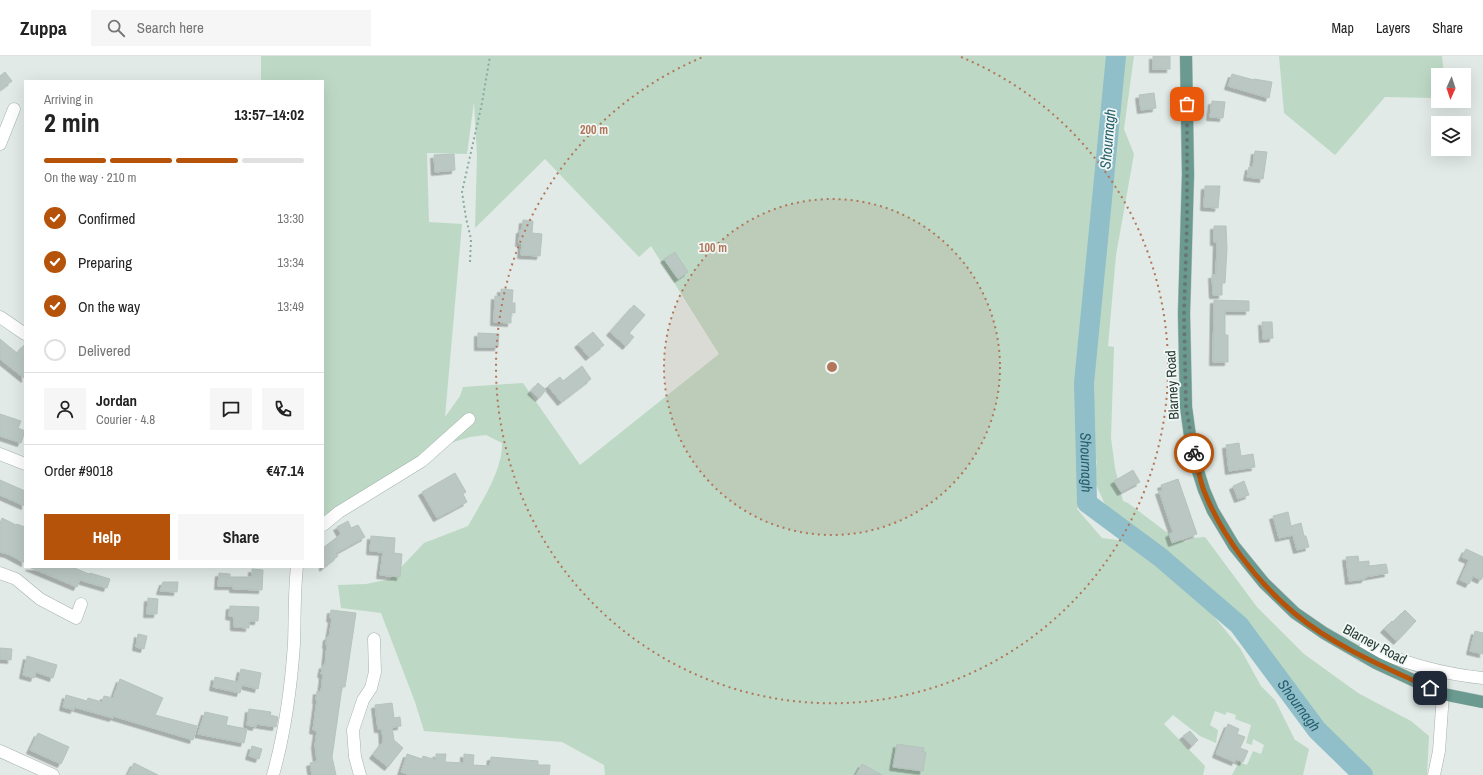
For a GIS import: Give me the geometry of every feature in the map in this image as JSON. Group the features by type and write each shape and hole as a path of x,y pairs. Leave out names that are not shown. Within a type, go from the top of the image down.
{"main road":[{"name":"Blarney Road","path":"1186,56 1188,174 1184,314 1186,407 1190,436 1198,471 1213,511 1234,546 1264,583 1295,613 1324,633 1376,663 1443,694 1483,702"}],"street":[{"path":"0,144 14,109"},
{"path":"0,317 24,333"},
{"path":"324,524 339,512 422,461 469,419"},
{"path":"0,454 24,464"},
{"path":"273,775 280,748 288,703 294,643 294,593 297,568"},
{"path":"0,572 16,579 40,599 76,618 81,604"},
{"path":"360,775 355,757 353,730 363,700 371,688 375,672 374,639"},
{"path":"1361,655 1365,648 1402,661 1447,674 1483,678"},
{"path":"1434,775 1439,745 1443,694"},
{"path":"0,751 53,775"}],"path":[{"path":"470,262 471,239 462,192 482,103 490,56"}],"green space":[{"path":"261,56 1111,56 1107,83 1114,102 1124,56 1134,56 1124,129 1134,154 1116,255 1108,346 1114,347 1111,438 1115,468 1123,501 1128,503 1165,531 1185,542 1194,538 1205,537 1257,607 1304,654 1358,693 1411,721 1429,736 1427,775 1372,775 1364,766 1327,734 1240,619 1197,580 1106,507 1094,480 1097,459 1077,509 1102,538 1125,541 1166,572 1212,614 1240,648 1261,686 1275,700 1294,739 1309,749 1303,775 1232,775 1239,762 1247,765 1253,751 1261,754 1264,745 1253,739 1252,745 1246,743 1251,725 1235,719 1236,715 1227,712 1225,715 1215,711 1210,725 1218,730 1216,743 1200,736 1173,715 1164,724 1205,766 1203,775 605,775 604,765 562,742 424,731 415,702 381,613 341,608 338,585 366,584 390,579 424,543 468,526 485,497 495,475 499,464 502,443 486,435 470,437 431,449 384,480 332,510 324,517 324,80 261,80","holes":["474,102 477,156 475,228 545,159 639,257 651,246 719,354 580,465 523,383 463,387 460,396 445,417 462,224 429,222 427,153 467,154"]},
{"path":"1279,56 1442,56 1443,68 1431,68 1431,98 1385,97 1335,155 1284,113"}],"building":[{"path":"1153,56 1170,56 1170,69 1153,69"},
{"path":"5,72 12,81 0,90 0,76"},
{"path":"1232,74 1254,80 1272,82 1269,98 1228,86"},
{"path":"1154,93 1156,108 1141,110 1139,95"},
{"path":"1212,101 1225,102 1223,118 1210,117"},
{"path":"1255,151 1267,152 1263,179 1247,177 1249,167 1253,167"},
{"path":"454,154 455,170 435,172 434,155"},
{"path":"1205,186 1220,186 1218,208 1204,207"},
{"path":"523,220 533,221 532,233 542,234 540,256 521,255 522,243 519,243 520,230 522,230"},
{"path":"1214,226 1226,226 1227,248 1225,283 1222,283 1222,295 1213,295 1212,275 1216,275 1217,242 1214,242"},
{"path":"675,252 688,272 678,279 664,259"},
{"path":"501,289 513,290 512,303 515,303 515,313 511,312 511,323 494,322 495,296 501,297"},
{"path":"1214,300 1249,301 1249,311 1225,311 1225,335 1228,335 1228,362 1213,362"},
{"path":"634,305 645,315 629,333 634,337 626,346 610,332"},
{"path":"1262,322 1272,322 1273,338 1263,339"},
{"path":"593,332 604,345 589,357 578,344"},
{"path":"478,333 499,334 498,347 478,347"},
{"path":"0,339 17,353 24,345 24,378 0,359"},
{"path":"582,366 591,379 561,402 548,386 560,377 563,381"},
{"path":"538,383 546,390 539,398 531,391"},
{"path":"0,414 21,421 18,428 24,431 24,434 21,443 0,436"},
{"path":"1239,443 1241,456 1253,454 1255,467 1229,471 1226,445"},
{"path":"1133,470 1140,482 1121,492 1114,481"},
{"path":"455,473 466,492 463,494 467,502 437,518 422,492"},
{"path":"1178,479 1197,534 1172,543 1169,534 1173,532 1159,491 1163,490 1161,485"},
{"path":"0,480 24,491 24,506 0,495"},
{"path":"1244,481 1249,495 1238,499 1233,486"},
{"path":"1288,512 1291,526 1301,523 1304,536 1306,536 1309,547 1297,550 1293,535 1279,538 1273,516"},
{"path":"2,518 16,525 24,527 24,562 8,554 0,552 0,523"},
{"path":"348,521 351,528 358,525 365,537 336,553 338,556 324,567 324,547 341,534 337,527"},
{"path":"371,536 395,538 394,553 402,554 400,577 380,575 383,552 370,551"},
{"path":"1466,549 1483,557 1483,576 1481,580 1473,576 1469,584 1460,580 1469,560 1462,557"},
{"path":"1358,556 1359,562 1369,561 1369,566 1386,564 1388,573 1365,577 1365,579 1349,581 1346,557"},
{"path":"31,568 74,568 89,574 90,573 110,579 107,588 80,580 77,587"},
{"path":"252,569 263,570 262,590 233,589 233,586 218,586 219,573 230,574 230,577 252,577"},
{"path":"163,582 178,582 177,592 160,591"},
{"path":"148,598 158,599 157,614 147,614"},
{"path":"230,606 259,607 258,621 249,621 249,628 234,627 234,617 229,616"},
{"path":"331,610 356,613 345,687 342,687 332,757 336,775 312,775 310,763 317,761 315,745 317,731 313,730 317,691 321,692 323,674 321,674 323,665 325,666 327,637 329,637 332,619 330,618"},
{"path":"1405,610 1416,621 1397,641 1384,629"},
{"path":"1475,631 1483,633 1483,654 1470,651"},
{"path":"138,634 147,636 144,649 136,647"},
{"path":"0,648 12,649 11,660 0,659"},
{"path":"27,656 57,665 53,678 36,672 34,678 23,675"},
{"path":"241,669 261,673 258,689 242,685 240,693 213,687 215,677 238,682"},
{"path":"120,679 163,698 155,715 197,726 193,740 113,716 113,718 74,707 74,710 63,707 66,695 87,701 88,698 102,702 104,696 113,698"},
{"path":"392,703 394,718 400,717 401,726 392,727 394,740 403,748 388,767 373,755 383,742 382,729 378,729 375,705"},
{"path":"249,709 271,712 270,715 278,717 276,727 256,724 256,727 247,725"},
{"path":"205,712 228,717 226,725 247,729 244,743 198,734"},
{"path":"1228,724 1239,729 1237,734 1245,737 1240,748 1248,751 1243,762 1236,759 1235,762 1216,754"},
{"path":"1190,731 1198,740 1192,746 1183,736"},
{"path":"38,733 69,747 61,764 30,750"},
{"path":"897,744 924,748 923,752 926,752 923,771 893,767"},
{"path":"252,746 262,749 259,759 249,756"},
{"path":"407,754 422,759 423,756 436,760 436,754 446,754 445,762 464,763 464,754 474,755 473,765 490,766 491,757 538,761 538,765 550,765 549,775 410,775 401,772"},
{"path":"134,763 158,775 128,775"},
{"path":"862,764 882,775 856,775"}],"waterway":[{"name":"Shournagh","path":"1116,56 1084,383 1087,503 1160,557 1239,625 1317,730 1363,775"}],"way so far":[{"path":"1187,104 1188,174 1184,314 1186,407 1194,453"}],"route":[{"path":"1194,453 1204,490 1213,511 1234,546 1280,600 1295,613 1324,633 1376,663 1430,688"}]}
